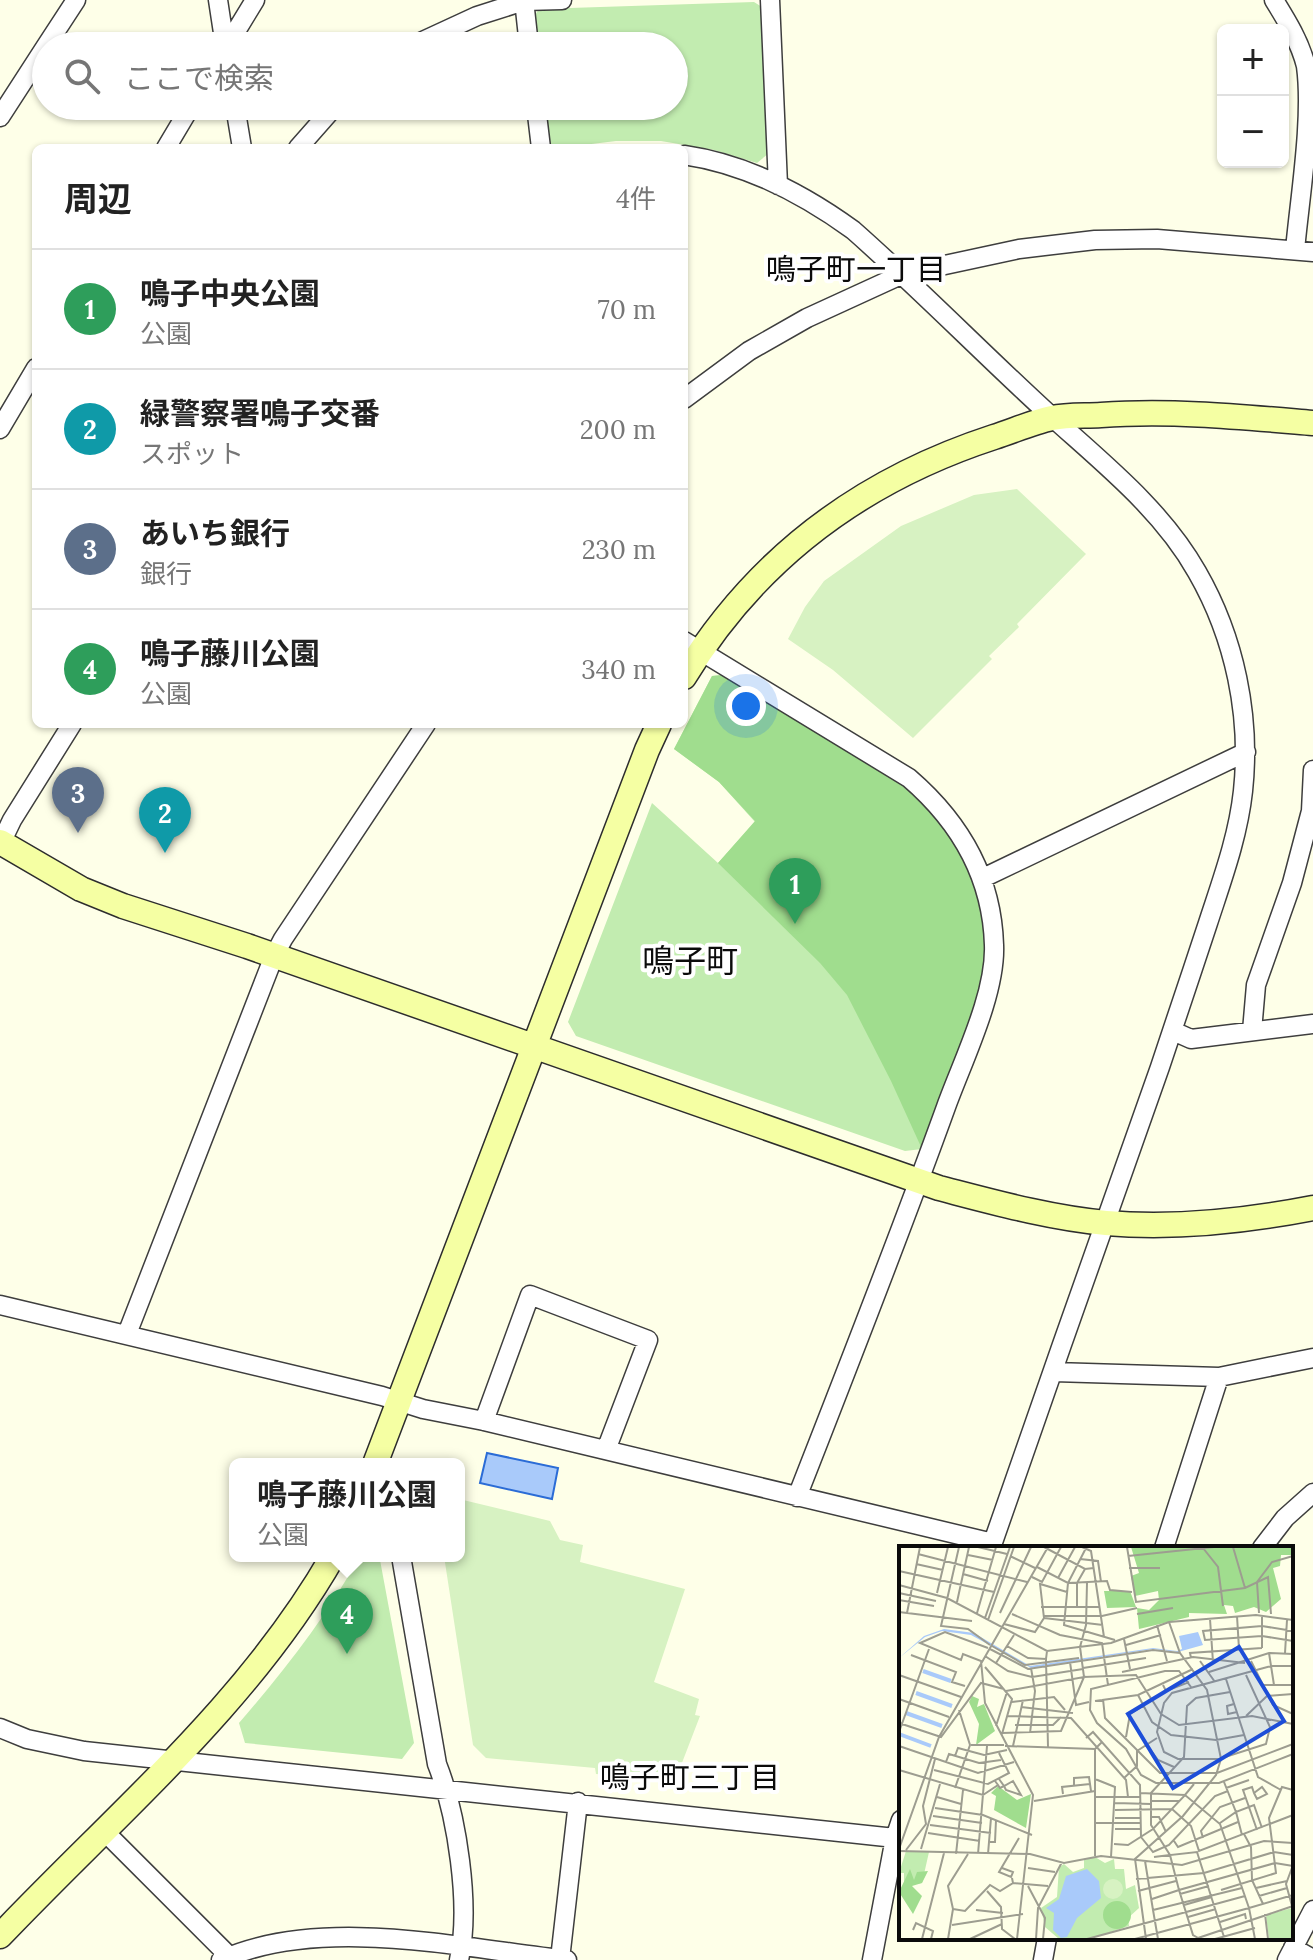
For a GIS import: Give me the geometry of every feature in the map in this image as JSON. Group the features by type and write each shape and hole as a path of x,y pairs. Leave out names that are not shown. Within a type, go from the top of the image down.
{"street":[{"path":"55,32 76,0"},
{"path":"218,0 224,32"},
{"path":"235,32 255,0"},
{"path":"524,0 527,32"},
{"path":"442,32 524,0 562,0"},
{"path":"770,0 778,185"},
{"path":"688,396 749,351 796,324 903,274 1019,249 1095,240 1157,239 1304,251 1310,92 1299,46 1274,0"},
{"path":"0,117 32,68"},
{"path":"168,144 183,120"},
{"path":"237,120 241,144"},
{"path":"302,144 323,120"},
{"path":"538,120 541,144"},
{"path":"0,1305 992,1545 1173,1031 1237,833 1246,726 1233,664 1215,607 1197,570 1179,543 1089,448 1053,418 903,274 824,209 748,171 713,159 688,156"},
{"path":"0,429 32,375"},
{"path":"797,1497 919,1182 988,993 994,946 990,905 983,878 956,827 933,798 909,778 692,646 765,573 829,517 900,474 938,456 1053,418 1133,412 1313,423"},
{"path":"70,728 0,843 81,889 123,906 919,1182 1008,1206 1105,1223 1168,1225 1313,1208"},
{"path":"127,1334 274,956 423,728"},
{"path":"377,1458 657,728"},
{"path":"983,878 1246,752"},
{"path":"1252,1031 1256,985 1292,883 1311,811 1313,770"},
{"path":"1173,1031 1191,1039 1313,1024"},
{"path":"484,1421 530,1295 648,1340 606,1450"},
{"path":"1054,1372 1219,1377 1313,1358"},
{"path":"1165,1546 1219,1377"},
{"path":"1264,1546 1285,1518 1311,1497"},
{"path":"0,1936 175,1759 282,1635 329,1562"},
{"path":"402,1562 437,1764 446,1788 459,1862 463,1903 461,1954"},
{"path":"0,1728 27,1739 84,1751 895,1838"},
{"path":"560,1959 578,1802"},
{"path":"872,1960 899,1826"},
{"path":"104,1831 225,1958 257,1948 324,1939 383,1938 461,1954 567,1960"},
{"path":"1313,1910 1290,1954 1313,1959"},
{"path":"1043,1960 1047,1940"}],"green space":[{"path":"754,2 762,7 769,153 757,163 688,144 661,141 547,142 545,120 688,120 688,32 534,32 533,18 539,9"},
{"path":"1017,489 1086,554 1017,624 1019,627 989,656 992,659 913,738 833,670 788,639 805,607 824,581 901,526 974,495"},
{"path":"722,675 843,747 922,1149 905,1151 576,1036 568,1022 652,803 718,863 755,822 719,782 674,749 685,728 688,728 688,722 712,676"},
{"path":"722,675 904,786 945,828 972,875 985,929 982,987 922,1149 847,995 820,963 718,863 755,821 719,782 674,749 685,728 688,728 688,722 712,676"},
{"path":"465,1500 550,1521 560,1540 583,1545 580,1562 685,1589 654,1682 699,1699 695,1715 700,1716 675,1781 596,1774 595,1768 486,1758 473,1745 445,1562 465,1562"},
{"path":"356,1562 380,1562 414,1743 402,1759 245,1743 239,1723 273,1683"}],"water":[{"path":"487,1453 558,1468 552,1499 480,1483"}],"place":[{"name":"あいち銀行","path":"78,833"},
{"name":"緑警察署鳴子交番","path":"165,853"},
{"name":"鳴子中央公園","path":"795,924"},
{"name":"鳴子藤川公園","path":"347,1654"}],"district":[{"name":"鳴子町一丁目","path":"856,270"},
{"name":"鳴子町","path":"690,961"},
{"name":"鳴子町三丁目","path":"690,1778"}]}
